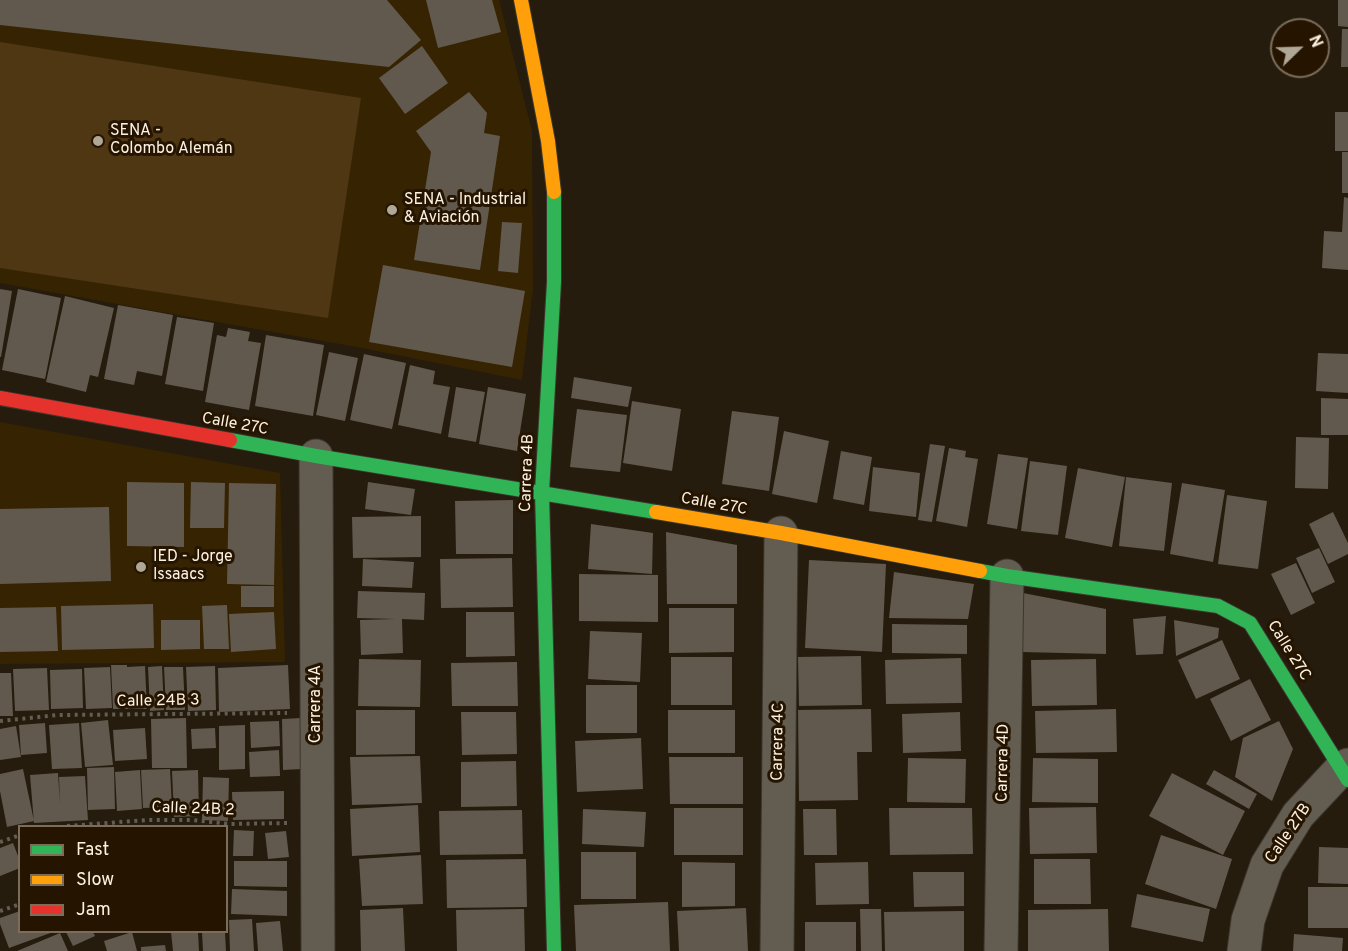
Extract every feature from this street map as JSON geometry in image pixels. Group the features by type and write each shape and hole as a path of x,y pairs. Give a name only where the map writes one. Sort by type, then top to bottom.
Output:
{"street":[{"name":"Carrera 4B","path":"521,0 548,141 554,196 554,282 542,492 554,951"},
{"name":"Calle 27C","path":"0,398 316,456 781,533 1007,576 1218,606 1250,623 1346,771"},
{"name":"Carrera 4A","path":"316,456 318,951"},
{"name":"Carrera 4C","path":"777,951 781,533"},
{"name":"Carrera 4D","path":"1001,951 1007,576"},
{"name":"Calle 27B","path":"1244,951 1248,920 1267,864 1299,815 1346,771"}],"path":[{"name":"Calle 24B 3","path":"0,721 58,715 317,713"},
{"name":"Calle 24B 2","path":"80,825 147,820 287,824 317,819"},
{"path":"0,842 18,836"},
{"path":"0,911 18,905"}],"shaded area":[{"name":"SENA - Industrial & Aviación","path":"0,0 499,0 532,131 533,289 522,380 362,348 0,283"},
{"name":"SENA - Colombo Alemán","path":"0,42 361,98 328,318 0,268"},
{"name":"IED - Jorge Issaacs","path":"0,422 280,473 285,662 0,664"}],"building":[{"path":"0,0 387,0 421,40 389,67 0,25"},
{"path":"426,0 492,0 501,32 438,48"},
{"path":"1338,0 1348,0 1348,27 1338,26"},
{"path":"1342,29 1348,29 1348,67 1341,67"},
{"path":"422,46 448,83 405,114 379,78"},
{"path":"469,92 487,113 484,133 500,136 480,270 414,260 431,152 416,131"},
{"path":"1335,112 1348,112 1348,151 1335,151"},
{"path":"1342,152 1348,152 1348,193 1342,193"},
{"path":"1344,197 1348,198 1348,270 1322,268 1324,231 1342,232"},
{"path":"502,222 522,223 518,273 498,271"},
{"path":"383,265 525,291 512,367 369,342"},
{"path":"0,289 12,291 1,357 0,357"},
{"path":"18,289 61,298 45,379 2,370"},
{"path":"65,296 114,308 98,377 90,375 86,392 46,382"},
{"path":"118,305 173,315 162,376 137,371 134,385 104,379"},
{"path":"177,317 214,323 203,391 165,384"},
{"path":"228,328 250,332 248,341 261,343 249,410 205,402 217,335 226,337"},
{"path":"266,335 324,345 313,416 255,406"},
{"path":"329,352 358,358 345,421 316,415"},
{"path":"1318,353 1348,354 1348,393 1316,391"},
{"path":"364,354 406,363 392,429 350,420"},
{"path":"410,365 435,371 433,384 450,387 441,434 398,425"},
{"path":"574,377 632,387 628,407 571,398"},
{"path":"456,387 485,392 476,442 448,437"},
{"path":"488,387 526,394 517,451 479,444"},
{"path":"1321,398 1348,399 1348,435 1321,435"},
{"path":"632,401 681,409 672,471 623,463"},
{"path":"577,409 627,415 620,472 570,467"},
{"path":"732,411 779,417 769,491 722,484"},
{"path":"784,431 829,441 817,503 772,494"},
{"path":"1296,437 1329,438 1328,489 1295,488"},
{"path":"930,444 945,446 932,522 918,520"},
{"path":"949,448 966,451 965,457 978,459 967,527 936,521"},
{"path":"841,451 872,457 864,505 833,499"},
{"path":"998,454 1028,458 1017,529 987,524"},
{"path":"1030,461 1067,466 1058,535 1021,531"},
{"path":"873,467 920,473 916,517 869,511"},
{"path":"1078,468 1125,477 1112,547 1065,538"},
{"path":"1126,477 1172,483 1164,551 1119,546"},
{"path":"127,482 184,483 184,547 127,546"},
{"path":"191,482 225,483 224,528 190,528"},
{"path":"368,482 415,489 411,515 365,509"},
{"path":"229,483 276,484 274,585 227,584"},
{"path":"1182,483 1225,490 1213,562 1170,554"},
{"path":"1227,495 1267,501 1258,569 1218,564"},
{"path":"513,500 513,554 456,554 455,501"},
{"path":"109,507 111,581 0,584 0,509"},
{"path":"1333,512 1348,543 1348,554 1328,564 1309,524"},
{"path":"421,516 421,557 353,558 352,517"},
{"path":"591,524 653,533 652,574 588,569"},
{"path":"666,532 737,545 737,604 667,604"},
{"path":"1319,548 1335,582 1312,593 1296,558"},
{"path":"512,558 513,607 441,608 440,559"},
{"path":"363,559 414,562 412,588 362,586"},
{"path":"809,560 886,564 882,652 805,648"},
{"path":"1296,563 1315,603 1291,615 1271,574"},
{"path":"894,572 974,584 968,619 889,618"},
{"path":"579,574 658,575 658,622 579,621"},
{"path":"241,586 274,586 274,607 241,607"},
{"path":"358,591 425,593 424,620 402,619 403,653 361,655 360,620 395,619 357,618"},
{"path":"1023,593 1106,609 1106,654 1021,652"},
{"path":"153,604 154,648 62,650 61,606"},
{"path":"227,605 229,649 204,649 202,606"},
{"path":"56,607 58,651 0,652 0,608"},
{"path":"669,608 734,608 734,652 669,653"},
{"path":"274,612 276,649 231,652 229,614"},
{"path":"466,612 514,612 515,656 466,657"},
{"path":"1166,616 1163,654 1136,655 1133,619"},
{"path":"161,620 200,620 200,649 161,650"},
{"path":"1174,620 1219,628 1218,638 1176,656"},
{"path":"892,624 967,625 967,654 892,653"},
{"path":"590,631 642,633 640,682 588,679"},
{"path":"1222,640 1240,679 1196,699 1178,660"},
{"path":"861,656 862,705 799,706 798,657"},
{"path":"671,657 732,657 732,705 671,705"},
{"path":"961,658 962,703 886,704 885,660"},
{"path":"359,659 421,660 420,707 358,706"},
{"path":"1096,659 1097,705 1032,706 1031,660"},
{"path":"517,662 518,706 452,706 451,663"},
{"path":"111,665 145,666 147,709 113,709"},
{"path":"288,665 290,709 219,712 218,668"},
{"path":"162,666 164,710 150,711 148,667"},
{"path":"215,666 216,710 188,711 186,667"},
{"path":"110,667 112,708 86,709 84,668"},
{"path":"164,667 183,667 185,710 166,710"},
{"path":"47,668 49,710 15,711 13,669"},
{"path":"82,669 83,708 51,709 50,670"},
{"path":"0,673 11,673 13,716 0,716"},
{"path":"1250,679 1271,720 1231,741 1210,699"},
{"path":"586,685 637,685 637,733 586,733"},
{"path":"871,709 872,752 857,752 858,800 799,801 798,710"},
{"path":"1116,709 1117,752 1036,753 1035,711"},
{"path":"356,710 415,710 415,754 356,755"},
{"path":"668,710 735,710 735,753 668,753"},
{"path":"461,712 516,712 517,754 462,755"},
{"path":"960,712 961,751 903,753 902,714"},
{"path":"186,718 187,768 152,768 151,719"},
{"path":"301,718 302,769 283,770 282,719"},
{"path":"108,720 113,765 85,767 81,723"},
{"path":"279,721 280,746 251,748 250,722"},
{"path":"1279,721 1293,749 1272,801 1235,777 1243,738"},
{"path":"45,723 47,753 21,755 19,725"},
{"path":"79,723 82,768 52,769 49,725"},
{"path":"245,725 245,769 219,770 219,726"},
{"path":"16,726 21,757 0,760 0,729"},
{"path":"145,728 147,759 115,761 113,730"},
{"path":"215,728 216,748 192,749 191,729"},
{"path":"641,738 643,789 577,792 575,741"},
{"path":"279,750 280,776 250,777 249,752"},
{"path":"420,756 422,803 352,805 350,757"},
{"path":"669,757 743,757 743,804 670,804"},
{"path":"908,758 966,759 965,803 907,802"},
{"path":"1033,758 1098,759 1098,803 1032,802"},
{"path":"516,761 517,806 461,807 461,762"},
{"path":"114,767 115,809 88,810 87,768"},
{"path":"23,769 34,821 7,827 0,791 0,774"},
{"path":"170,769 172,807 143,808 141,770"},
{"path":"140,770 142,809 117,811 115,772"},
{"path":"198,770 199,816 174,817 172,771"},
{"path":"1214,770 1257,794 1249,809 1206,784"},
{"path":"58,773 60,804 59,777 85,776 88,820 34,823 30,775"},
{"path":"1172,773 1245,811 1223,855 1149,816"},
{"path":"203,777 229,778 228,821 202,820"},
{"path":"284,791 284,819 233,820 232,792"},
{"path":"418,805 420,852 352,856 350,809"},
{"path":"1096,807 1097,853 1030,854 1029,808"},
{"path":"674,808 743,808 743,855 674,855"},
{"path":"889,808 972,808 973,854 890,855"},
{"path":"583,809 646,812 644,847 582,844"},
{"path":"803,809 836,809 837,855 804,855"},
{"path":"522,810 523,854 440,855 439,811"},
{"path":"234,830 254,831 253,856 233,856"},
{"path":"286,831 289,857 268,859 265,833"},
{"path":"1161,835 1232,859 1216,909 1145,884"},
{"path":"13,843 18,856 18,869 0,876 0,848"},
{"path":"1319,847 1348,848 1348,884 1318,883"},
{"path":"581,852 636,852 636,899 581,899"},
{"path":"421,855 423,904 362,906 359,859"},
{"path":"526,859 527,907 447,908 446,860"},
{"path":"1034,859 1090,859 1091,904 1034,904"},
{"path":"234,861 287,861 287,887 234,886"},
{"path":"682,862 735,863 735,906 682,907"},
{"path":"868,862 869,904 816,905 815,863"},
{"path":"913,872 964,872 964,906 914,907"},
{"path":"1308,887 1348,887 1348,928 1308,928"},
{"path":"232,889 287,891 287,916 231,914"},
{"path":"1137,894 1210,909 1203,942 1131,927"},
{"path":"668,902 670,951 576,951 574,905"},
{"path":"403,908 405,951 361,951 360,910"},
{"path":"746,908 748,951 679,951 677,911"},
{"path":"524,909 525,951 457,951 456,910"},
{"path":"860,909 881,909 882,951 861,951"},
{"path":"1108,909 1109,951 1028,951 1028,910"},
{"path":"964,911 964,951 885,951 884,912"},
{"path":"18,912 18,933 50,933 9,948 0,918"},
{"path":"252,919 254,951 230,951 229,920"},
{"path":"280,921 283,951 258,951 256,923"},
{"path":"805,922 856,922 856,951 805,951"},
{"path":"60,933 68,951 17,951"},
{"path":"66,933 94,933 95,936 73,946"},
{"path":"132,933 137,951 107,951 104,941"},
{"path":"171,933 198,933 199,951 173,951"},
{"path":"202,933 225,933 226,951 203,951"},
{"path":"1294,934 1343,938 1342,951 1293,951"},
{"path":"165,945 166,951 141,951 141,947"}],"traffic: fast":[{"path":"554,192 554,282 542,492 554,951"},
{"path":"230,440 656,512"},
{"path":"980,571 1218,606 1250,623 1348,780"}],"traffic: slow":[{"path":"521,0 548,141 554,192"},
{"path":"656,512 980,571"}],"traffic: jam":[{"path":"0,398 230,440"}],"place":[{"name":"SENA - Colombo Alemán","path":"98,141"},
{"name":"SENA - Industrial & Aviación","path":"392,210"},
{"name":"IED - Jorge Issaacs","path":"141,567"}]}
